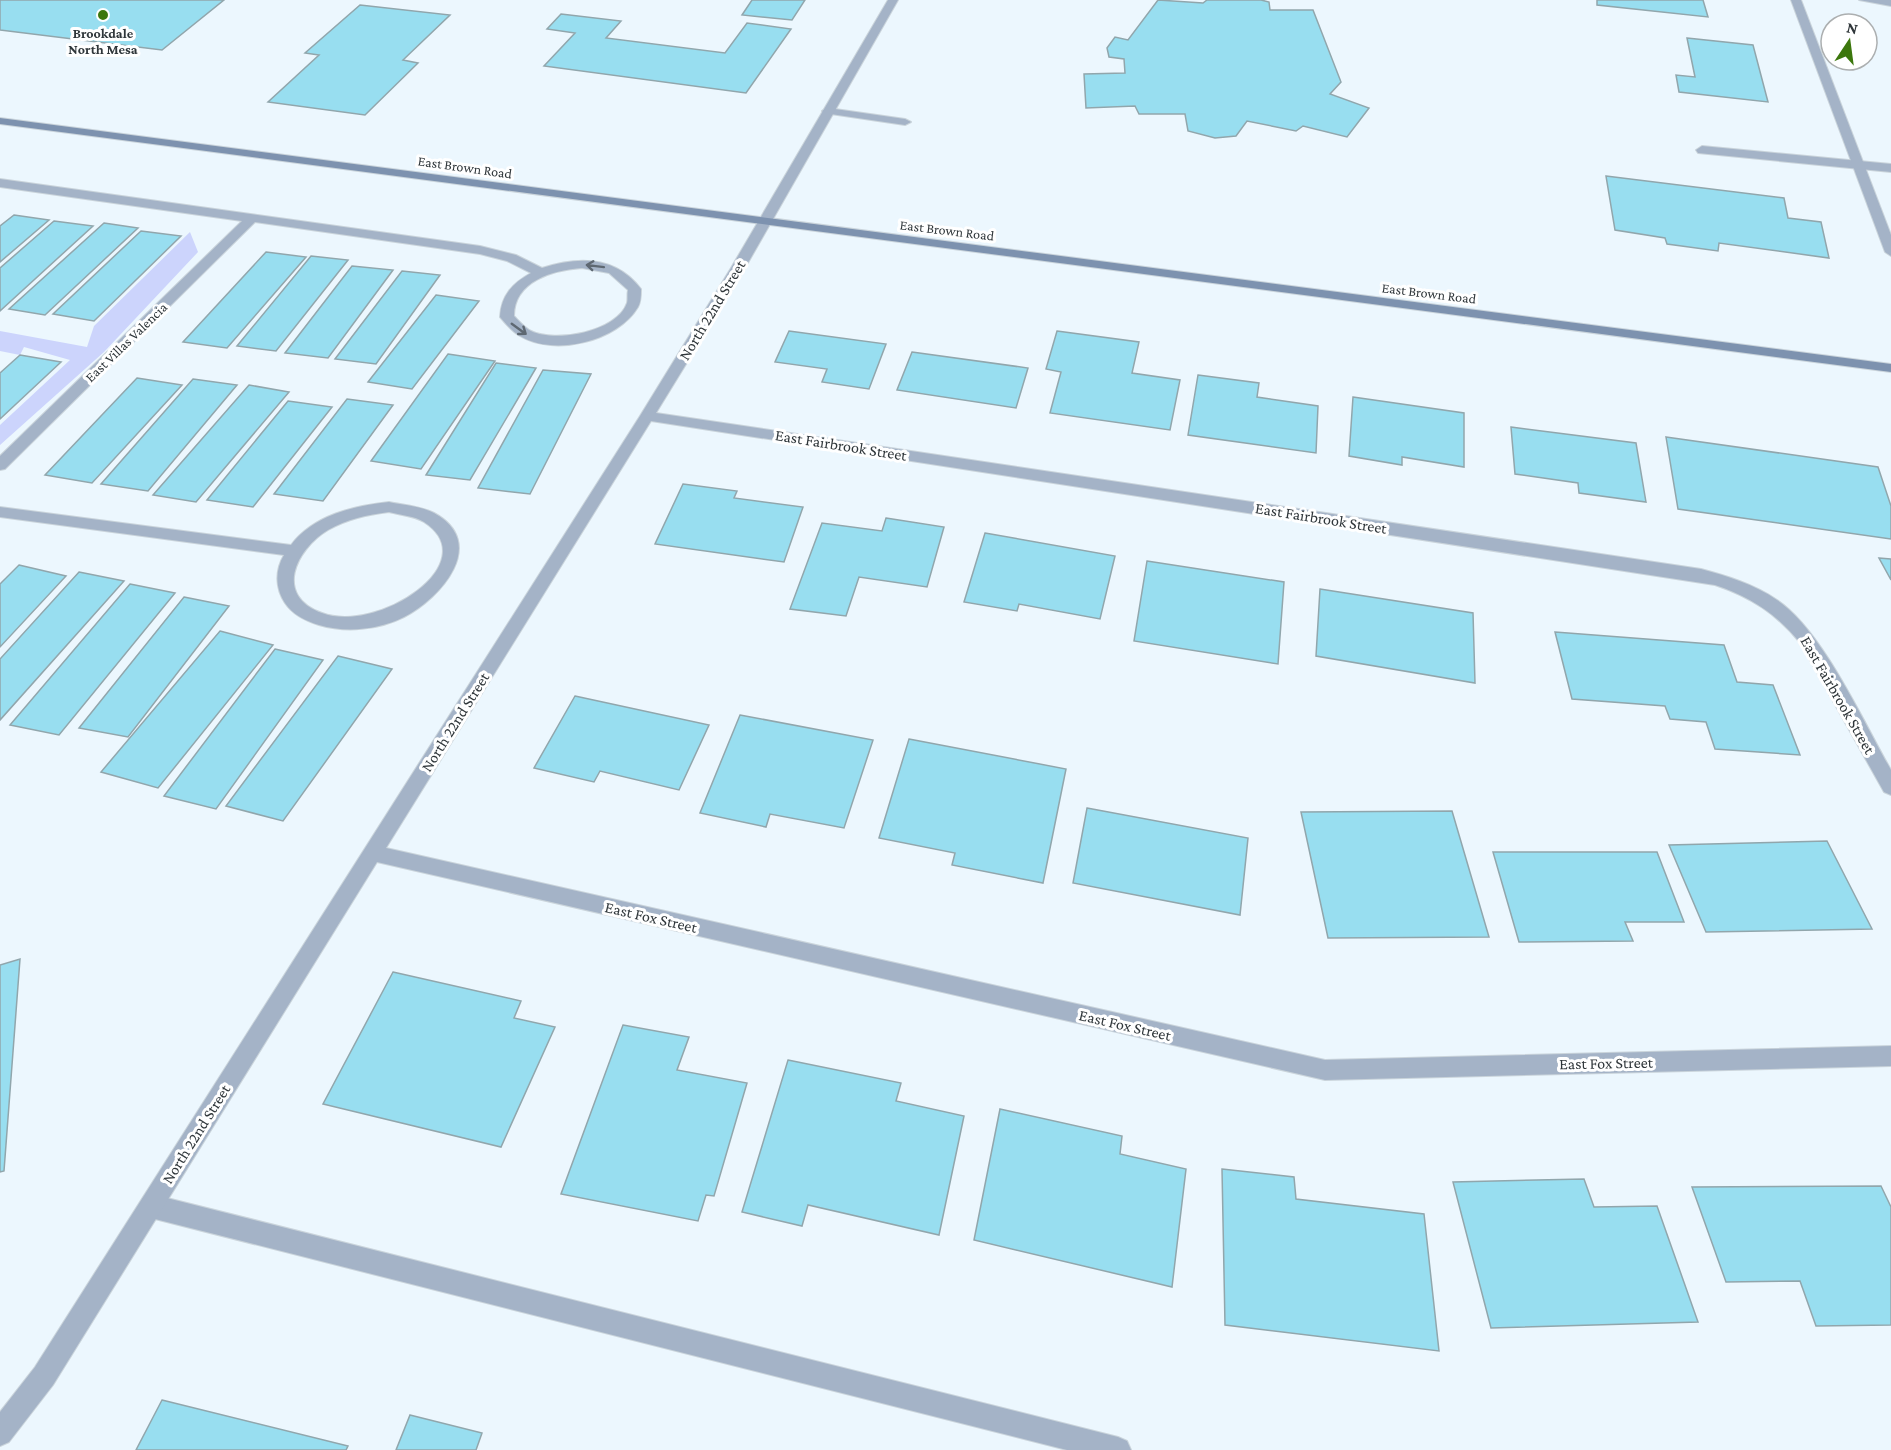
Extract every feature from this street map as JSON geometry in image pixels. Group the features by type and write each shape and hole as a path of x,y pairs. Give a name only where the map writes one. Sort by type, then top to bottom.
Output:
{"main road":[{"name":"East Brown Road","path":"0,121 1891,368"}],"street":[{"name":"North 22nd Street","path":"0,1433 44,1376 647,416 893,0"},
{"path":"1796,0 1891,252"},
{"path":"1864,0 1891,3"},
{"path":"828,111 905,122"},
{"path":"1702,150 1891,168"},
{"path":"0,183 480,250 515,259 542,272 557,267 590,265 618,272 634,287 636,297 633,307 616,326 586,338 551,341 522,333 507,317 506,307 509,297 517,288 542,272"},
{"name":"East Villas Valencia","path":"0,465 252,218"},
{"name":"East Fairbrook Street","path":"647,416 1701,575 1737,585 1766,598 1790,616 1808,639 1891,787"},
{"path":"388,507 414,509 434,518 447,531 452,548 448,567 437,585 417,603 392,615 363,623 312,618 294,606 285,590 285,571 294,551 311,533 334,519 361,510 388,507"},
{"path":"0,512 294,551"},
{"name":"East Fox Street","path":"373,853 1325,1070 1891,1056"},
{"path":"151,1206 1118,1450"}],"shaded area":[{"path":"190,232 198,252 104,352 0,445 0,425 70,360 24,347 20,355 0,351 0,331 87,347 94,326"}],"building":[{"name":"Brookdale North Mesa","path":"0,0 224,0 162,50 0,30"},
{"path":"752,0 805,0 792,20 742,15"},
{"path":"1158,0 1203,3 1207,0 1261,0 1269,2 1270,10 1313,10 1341,82 1330,94 1369,108 1347,137 1303,126 1296,131 1247,121 1236,136 1215,138 1188,131 1185,114 1139,114 1135,106 1086,108 1084,74 1125,73 1124,59 1109,57 1107,48 1115,37 1128,40"},
{"path":"1597,0 1703,0 1708,17 1597,5"},
{"path":"360,5 450,15 403,60 418,63 365,115 268,102 319,55 305,53"},
{"path":"561,14 621,21 606,38 725,53 747,23 791,29 746,93 544,66 575,33 547,29"},
{"path":"1687,38 1753,45 1768,102 1679,92 1676,75 1695,77"},
{"path":"1606,176 1784,198 1788,218 1821,222 1829,258 1719,243 1718,251 1667,244 1665,238 1615,230"},
{"path":"14,215 49,220 0,262 0,226"},
{"path":"54,221 93,226 0,311 0,268"},
{"path":"104,223 138,228 45,315 9,309"},
{"path":"141,231 181,236 94,321 53,314"},
{"path":"266,252 306,257 227,348 183,342"},
{"path":"311,256 348,260 276,351 237,346"},
{"path":"352,266 393,270 328,358 285,353"},
{"path":"402,271 440,275 376,364 335,359"},
{"path":"436,295 479,301 412,389 368,382"},
{"path":"789,331 886,344 869,389 822,382 827,369 775,362"},
{"path":"1057,331 1139,342 1132,373 1180,380 1170,430 1050,413 1061,372 1046,369"},
{"path":"912,352 1028,368 1016,408 897,390"},
{"path":"448,354 495,361 421,469 371,461"},
{"path":"20,355 61,362 0,419 0,373"},
{"path":"496,363 536,368 470,480 426,475"},
{"path":"543,370 591,374 530,494 478,488"},
{"path":"1198,375 1259,383 1257,397 1318,406 1316,453 1188,435"},
{"path":"137,378 182,385 92,483 45,475"},
{"path":"193,379 237,385 148,491 101,484"},
{"path":"249,385 289,392 196,502 153,495"},
{"path":"1353,397 1464,413 1464,467 1402,457 1402,465 1349,456"},
{"path":"347,399 393,405 323,501 274,494"},
{"path":"288,401 332,407 253,507 207,500"},
{"path":"1511,427 1636,443 1646,502 1579,493 1578,483 1515,474"},
{"path":"1666,437 1878,467 1891,506 1891,539 1678,509"},
{"path":"683,484 737,491 734,498 803,507 784,562 655,544"},
{"path":"886,518 944,527 927,587 859,577 846,616 790,609 822,523 882,531"},
{"path":"985,533 1115,556 1100,619 1019,604 1017,611 964,602"},
{"path":"1879,558 1891,559 1891,580"},
{"path":"1147,561 1284,582 1278,664 1134,641"},
{"path":"19,565 66,576 0,647 0,584"},
{"path":"79,572 124,581 0,720 0,659"},
{"path":"130,584 175,593 59,735 10,725"},
{"path":"1320,589 1473,613 1475,683 1316,656"},
{"path":"184,597 229,606 128,737 79,728"},
{"path":"220,631 273,645 158,788 101,772"},
{"path":"1555,632 1724,645 1737,682 1773,685 1800,755 1715,749 1706,722 1670,719 1665,706 1572,699"},
{"path":"275,649 323,660 216,809 164,796"},
{"path":"338,656 392,669 283,821 226,806"},
{"path":"575,696 709,725 679,790 600,771 594,782 534,768"},
{"path":"740,715 873,740 844,828 770,814 766,827 700,813"},
{"path":"909,739 1066,769 1043,883 952,865 955,853 879,838"},
{"path":"1087,808 1248,838 1240,915 1073,883"},
{"path":"1452,811 1489,937 1328,938 1301,812"},
{"path":"1827,841 1872,929 1706,932 1669,845"},
{"path":"1493,852 1657,852 1684,922 1625,922 1633,941 1519,942"},
{"path":"20,959 4,1171 0,1172 0,965"},
{"path":"393,972 521,1001 514,1018 555,1027 501,1147 323,1104"},
{"path":"623,1025 689,1037 677,1070 747,1083 714,1196 706,1195 698,1221 561,1194"},
{"path":"788,1060 901,1083 896,1101 964,1116 939,1235 808,1205 802,1226 742,1212"},
{"path":"1000,1109 1122,1136 1120,1154 1186,1169 1172,1287 974,1240"},
{"path":"1222,1169 1294,1177 1296,1199 1424,1214 1439,1351 1225,1325"},
{"path":"1584,1179 1594,1207 1657,1206 1698,1322 1491,1328 1453,1182"},
{"path":"1881,1186 1891,1207 1891,1325 1816,1326 1800,1281 1726,1282 1692,1187"},
{"path":"162,1400 348,1446 346,1450 136,1450"},
{"path":"410,1415 482,1433 476,1450 396,1450"}],"place":[{"name":"Brookdale North Mesa","path":"103,15"}]}
